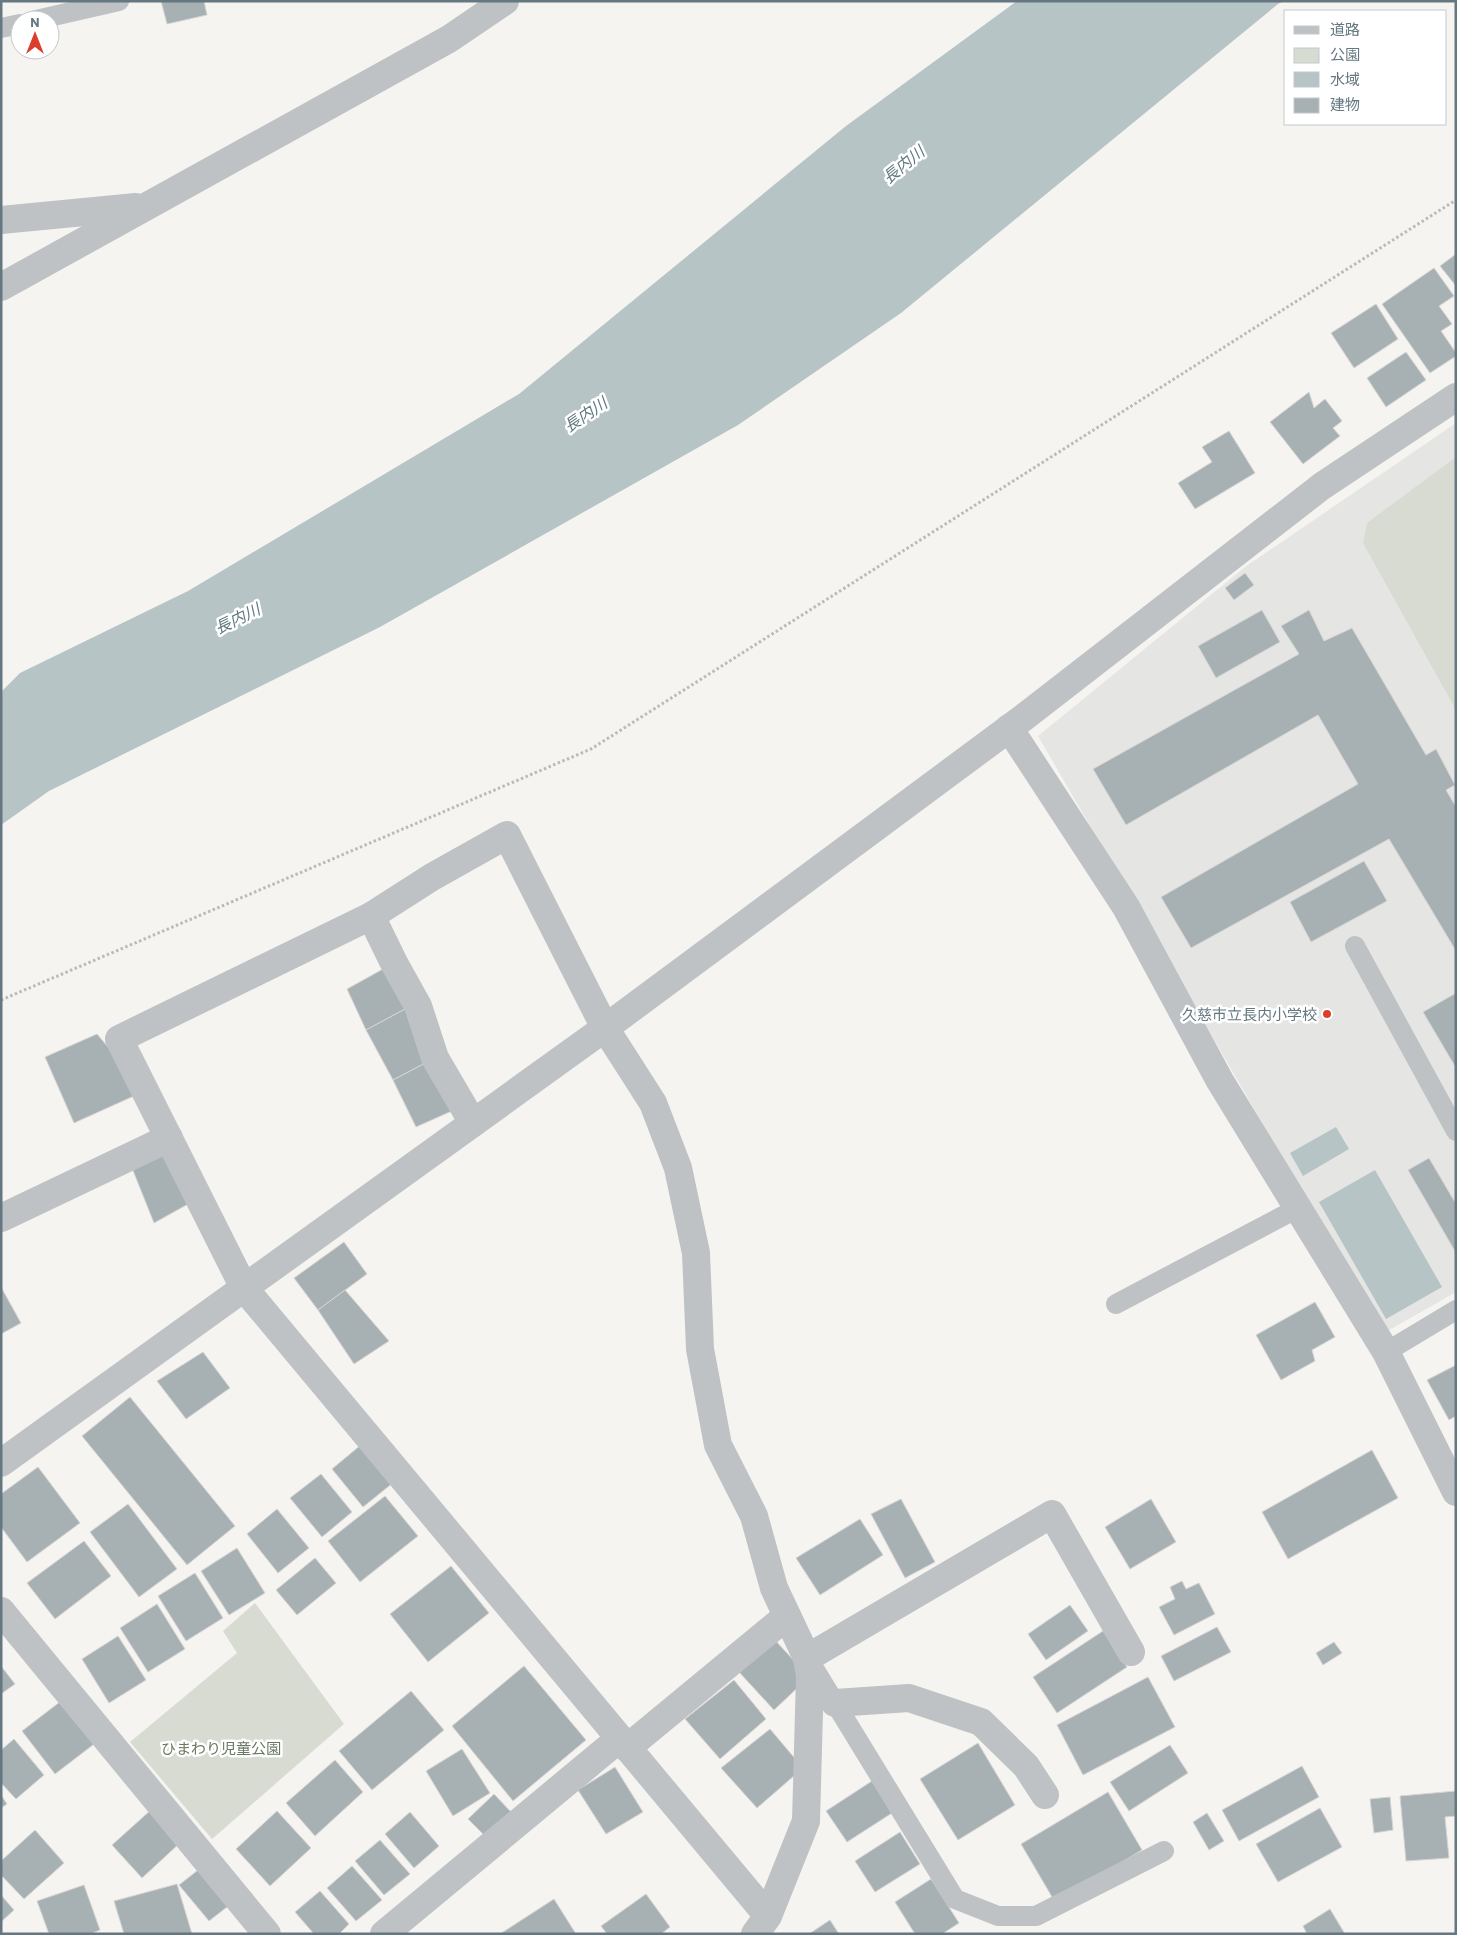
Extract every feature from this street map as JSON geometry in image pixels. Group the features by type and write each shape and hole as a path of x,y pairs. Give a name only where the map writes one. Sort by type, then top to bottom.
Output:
{"street":[{"path":"1,287 449,39 505,1"},
{"path":"1,220 148,206"},
{"path":"1,1463 605,1028 1009,728 1322,486 1456,398"},
{"path":"1009,728 1126,906 1220,1081 1386,1352 1456,1492"},
{"path":"507,835 605,1028 653,1103 678,1168 696,1253 700,1349 718,1445 754,1516 774,1588 807,1658 810,1676 806,1821 761,1925 623,1744 244,1288 119,1039 371,916 432,877 507,835"},
{"path":"371,916 418,1006 435,1058 473,1123"},
{"path":"1,1218 169,1138"},
{"path":"807,1658 1052,1514 1131,1652"},
{"path":"1,1611 267,1934"},
{"path":"384,1934 788,1616"},
{"path":"835,1703 909,1698 981,1722 1026,1766 1045,1795"}],"lane":[{"path":"60,15 119,1"},
{"path":"1355,946 1456,1131"},
{"path":"1116,1304 1298,1208"},
{"path":"1386,1352 1456,1310"},
{"path":"807,1658 955,1899 998,1916 1036,1916 1164,1851"}],"path":[{"path":"1,1000 591,749 1456,200"}],"shaded area":[{"name":"久慈市立長内小学校","path":"1456,423 1456,1292 1384,1333 1038,736 1245,567"}],"green space":[{"path":"1456,457 1456,710 1363,543 1367,523"},
{"name":"ひまわり児童公園","path":"255,1603 344,1724 212,1839 130,1742 237,1653 223,1631"}],"water":[{"name":"長内川","path":"1017,1 1284,1 901,313 738,425 380,627 49,791 1,825 1,692 20,673 188,591 519,394 846,126"},
{"path":"1336,1127 1349,1149 1303,1176 1290,1153"},
{"path":"1375,1170 1442,1287 1386,1319 1319,1202"}],"building":[{"path":"161,1 204,1 207,15 167,24"},
{"path":"1456,254 1456,286 1440,266"},
{"path":"1434,268 1454,296 1439,306 1452,324 1441,331 1456,353 1456,356 1430,373 1382,304"},
{"path":"1376,304 1398,339 1354,368 1331,333"},
{"path":"1406,352 1426,380 1386,407 1367,378"},
{"path":"1309,392 1314,408 1325,399 1342,421 1333,428 1340,436 1303,464 1270,422"},
{"path":"1229,431 1255,473 1195,509 1178,483 1212,462 1202,447"},
{"path":"1245,573 1254,585 1234,600 1225,588"},
{"path":"1262,610 1280,642 1216,678 1198,646"},
{"path":"1309,610 1324,641 1352,628 1426,755 1436,749 1455,785 1446,790 1456,807 1456,951 1389,839 1191,948 1161,897 1358,784 1318,715 1126,825 1093,769 1299,654 1281,626"},
{"path":"1364,861 1387,901 1311,942 1290,902"},
{"path":"394,963 407,1008 366,1030 347,989"},
{"path":"1456,993 1456,1068 1423,1012"},
{"path":"407,1008 435,1058 393,1080 366,1030"},
{"path":"97,1034 145,1091 74,1123 45,1057"},
{"path":"435,1058 463,1106 416,1127 393,1080"},
{"path":"157,1144 199,1198 154,1223 128,1158"},
{"path":"1429,1158 1456,1204 1456,1253 1408,1170"},
{"path":"344,1242 367,1274 318,1310 294,1278"},
{"path":"1,1287 21,1323 1,1334"},
{"path":"345,1290 389,1341 354,1364 318,1310"},
{"path":"1315,1302 1335,1337 1312,1350 1315,1361 1281,1380 1256,1335"},
{"path":"203,1352 230,1388 186,1419 157,1381"},
{"path":"1456,1365 1456,1416 1449,1420 1427,1380"},
{"path":"130,1397 235,1526 187,1565 82,1436"},
{"path":"362,1444 394,1482 363,1507 332,1469"},
{"path":"1372,1450 1398,1498 1288,1559 1262,1512"},
{"path":"38,1467 80,1523 27,1562 1,1527 1,1494"},
{"path":"321,1474 352,1512 322,1537 290,1498"},
{"path":"385,1496 418,1536 360,1582 328,1541"},
{"path":"901,1499 935,1562 905,1578 871,1514"},
{"path":"1151,1499 1176,1542 1130,1569 1105,1527"},
{"path":"128,1504 177,1569 139,1597 90,1532"},
{"path":"277,1509 309,1548 278,1573 247,1534"},
{"path":"860,1519 883,1555 820,1595 796,1558"},
{"path":"84,1541 111,1576 55,1619 27,1583"},
{"path":"237,1548 265,1593 229,1615 201,1571"},
{"path":"315,1558 336,1583 297,1615 276,1590"},
{"path":"451,1566 489,1613 428,1662 390,1614"},
{"path":"195,1573 223,1618 186,1641 158,1596"},
{"path":"1182,1581 1186,1589 1199,1583 1215,1614 1174,1635 1159,1607 1175,1599 1170,1587"},
{"path":"157,1604 185,1649 148,1672 120,1628"},
{"path":"1070,1605 1088,1631 1046,1660 1028,1634"},
{"path":"1217,1627 1231,1652 1174,1681 1161,1656"},
{"path":"1103,1631 1127,1667 1057,1713 1033,1677"},
{"path":"118,1636 146,1680 109,1703 82,1659"},
{"path":"774,1639 809,1677 774,1710 739,1672"},
{"path":"1334,1642 1342,1653 1323,1665 1316,1653"},
{"path":"1,1666 15,1684 1,1694"},
{"path":"524,1666 586,1740 513,1801 452,1726"},
{"path":"1148,1677 1175,1727 1083,1775 1057,1725"},
{"path":"734,1680 766,1719 720,1759 685,1719"},
{"path":"411,1691 444,1730 372,1790 339,1751"},
{"path":"65,1698 98,1741 55,1774 22,1731"},
{"path":"770,1729 803,1768 757,1808 721,1768"},
{"path":"14,1739 44,1775 16,1799 1,1783 1,1750"},
{"path":"978,1743 1015,1805 958,1840 920,1779"},
{"path":"1170,1745 1188,1773 1129,1811 1110,1782"},
{"path":"462,1749 490,1793 453,1816 426,1771"},
{"path":"335,1760 363,1792 315,1836 286,1803"},
{"path":"1302,1766 1319,1797 1239,1841 1222,1810"},
{"path":"615,1767 643,1812 606,1834 578,1790"},
{"path":"872,1781 892,1813 847,1842 826,1811"},
{"path":"1456,1791 1456,1816 1445,1817 1449,1858 1406,1861 1400,1796"},
{"path":"1108,1792 1142,1850 1055,1902 1021,1844"},
{"path":"494,1794 512,1813 486,1837 468,1819"},
{"path":"1,1795 7,1804 1,1808"},
{"path":"1390,1797 1393,1830 1374,1833 1370,1799"},
{"path":"1320,1808 1342,1847 1278,1882 1256,1844"},
{"path":"152,1809 182,1841 142,1878 112,1845"},
{"path":"277,1811 311,1848 270,1886 236,1849"},
{"path":"410,1812 439,1846 414,1868 385,1834"},
{"path":"1207,1813 1224,1841 1209,1850 1193,1822"},
{"path":"35,1830 64,1863 24,1899 1,1875 1,1861"},
{"path":"900,1832 920,1864 875,1892 855,1861"},
{"path":"380,1840 410,1874 384,1895 355,1861"},
{"path":"207,1863 236,1900 209,1921 179,1885"},
{"path":"352,1866 382,1900 356,1921 327,1888"},
{"path":"931,1879 959,1923 942,1934 915,1934 895,1902"},
{"path":"177,1884 192,1934 124,1934 114,1901"},
{"path":"84,1885 100,1930 90,1934 49,1934 37,1901"},
{"path":"320,1891 349,1924 339,1934 314,1934 295,1912"},
{"path":"646,1894 670,1927 661,1934 607,1934 601,1926"},
{"path":"1,1895 14,1910 1,1922"},
{"path":"554,1899 576,1934 500,1934"},
{"path":"1330,1909 1345,1934 1307,1934 1303,1926"},
{"path":"830,1920 839,1934 809,1934"}],"place":[{"name":"久慈市立長内小学校","path":"1327,1014"}]}
